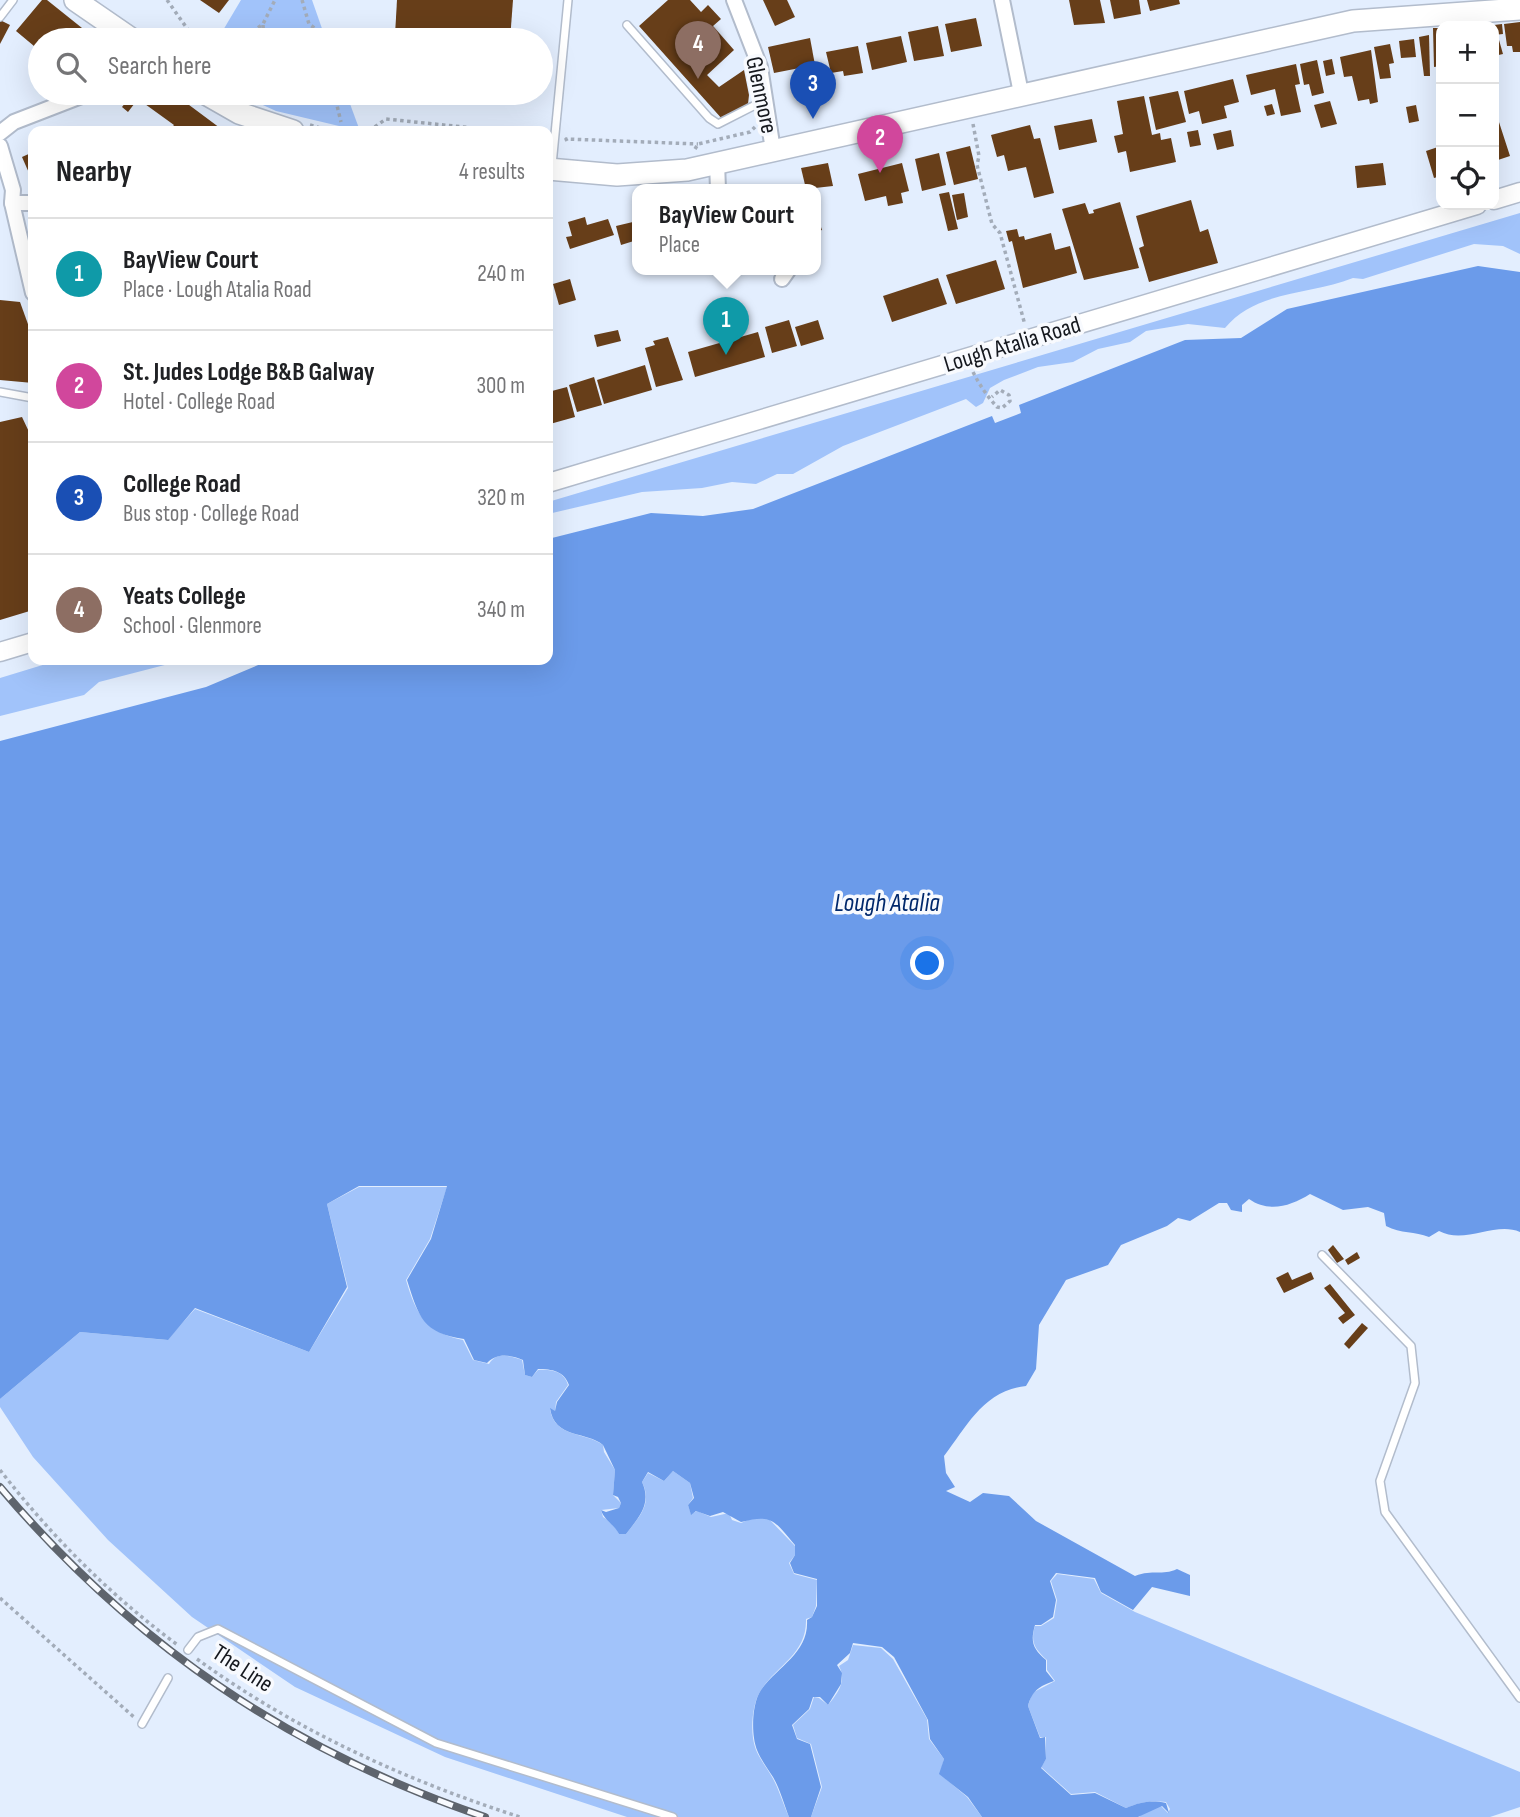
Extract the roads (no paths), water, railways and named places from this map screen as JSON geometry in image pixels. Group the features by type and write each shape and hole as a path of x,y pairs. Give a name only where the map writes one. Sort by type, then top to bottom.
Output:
{"main road":[{"path":"75,0 116,28"},
{"path":"553,169 640,175 717,163 1353,21 1430,11 1520,9"},
{"path":"225,105 239,113 277,126"}],"street":[{"name":"Glenmore","path":"734,0 760,67 773,150"},
{"path":"1002,0 1021,93"},
{"path":"0,133 14,122 58,105"},
{"path":"0,146 13,190 12,203 28,272"},
{"path":"717,163 718,184"},
{"path":"1499,198 1520,192"},
{"path":"12,203 28,202"},
{"name":"Lough Atalia Road","path":"553,481 1460,210"},
{"path":"0,652 28,644"}],"lane":[{"path":"0,17 13,0"},
{"path":"553,141 568,0"},
{"path":"627,25 709,118 718,124 765,100"},
{"path":"0,392 28,397"},
{"path":"1322,1255 1411,1346 1415,1383 1380,1481 1385,1512 1520,1698"},
{"path":"186,1650 198,1637 218,1629 436,1743 673,1817"},
{"path":"142,1724 168,1678"}],"water":[{"name":"Lough Atalia","path":"1478,266 1520,272 1520,1232 1500,1229 1459,1236 1439,1231 1429,1237 1386,1226 1384,1213 1368,1207 1343,1210 1310,1194 1295,1202 1272,1207 1249,1199 1242,1205 1242,1212 1231,1210 1227,1203 1219,1203 1190,1221 1178,1218 1167,1226 1121,1245 1108,1265 1066,1280 1039,1325 1036,1369 1026,1386 999,1394 988,1402 944,1456 946,1473 955,1487 946,1491 970,1502 983,1493 1009,1496 1036,1521 1135,1576 1177,1569 1190,1575 1190,1596 1152,1587 1133,1610 1101,1592 1095,1578 1056,1573 1050,1581 1056,1600 1053,1617 1041,1625 1035,1625 1033,1636 1035,1649 1046,1660 1046,1671 1054,1681 1037,1690 1028,1706 1040,1738 1045,1737 1046,1759 1041,1768 1071,1795 1095,1793 1126,1808 1146,1802 1166,1803 1169,1813 1162,1806 1138,1817 982,1817 968,1797 939,1774 944,1759 930,1739 928,1720 894,1657 882,1647 853,1643 850,1653 837,1665 842,1673 841,1684 828,1705 820,1697 813,1697 809,1709 792,1725 797,1739 810,1744 821,1787 811,1817 789,1817 755,1744 754,1713 761,1690 803,1641 807,1620 812,1617 817,1606 817,1579 794,1573 790,1563 795,1555 795,1545 772,1521 760,1519 741,1522 723,1512 710,1516 696,1511 691,1515 688,1505 694,1498 690,1483 673,1471 664,1481 648,1472 642,1482 646,1497 643,1510 626,1534 619,1534 601,1510 606,1512 619,1508 621,1503 618,1497 613,1495 615,1470 603,1445 564,1430 553,1418 550,1408 555,1411 557,1402 569,1385 564,1377 553,1370 543,1369 538,1369 532,1377 525,1375 523,1360 509,1356 495,1357 487,1363 474,1360 464,1339 439,1332 424,1321 419,1313 407,1280 431,1239 447,1186 359,1186 327,1204 347,1287 309,1352 195,1308 168,1340 80,1332 0,1399 0,741 206,687 258,665 553,665 553,538 651,513 703,516 753,509 992,416 995,423 1021,413 1019,405 1185,340 1241,338 1287,309"}],"railway":[{"path":"0,1487 51,1544 104,1596 160,1643 219,1686 281,1725 346,1760 485,1817"}],"place":[{"name":"Yeats College","path":"698,79"},
{"name":"College Road","path":"813,119"},
{"name":"St. Judes Lodge B&B Galway","path":"880,173"},
{"name":"BayView Court","path":"726,355"}]}
